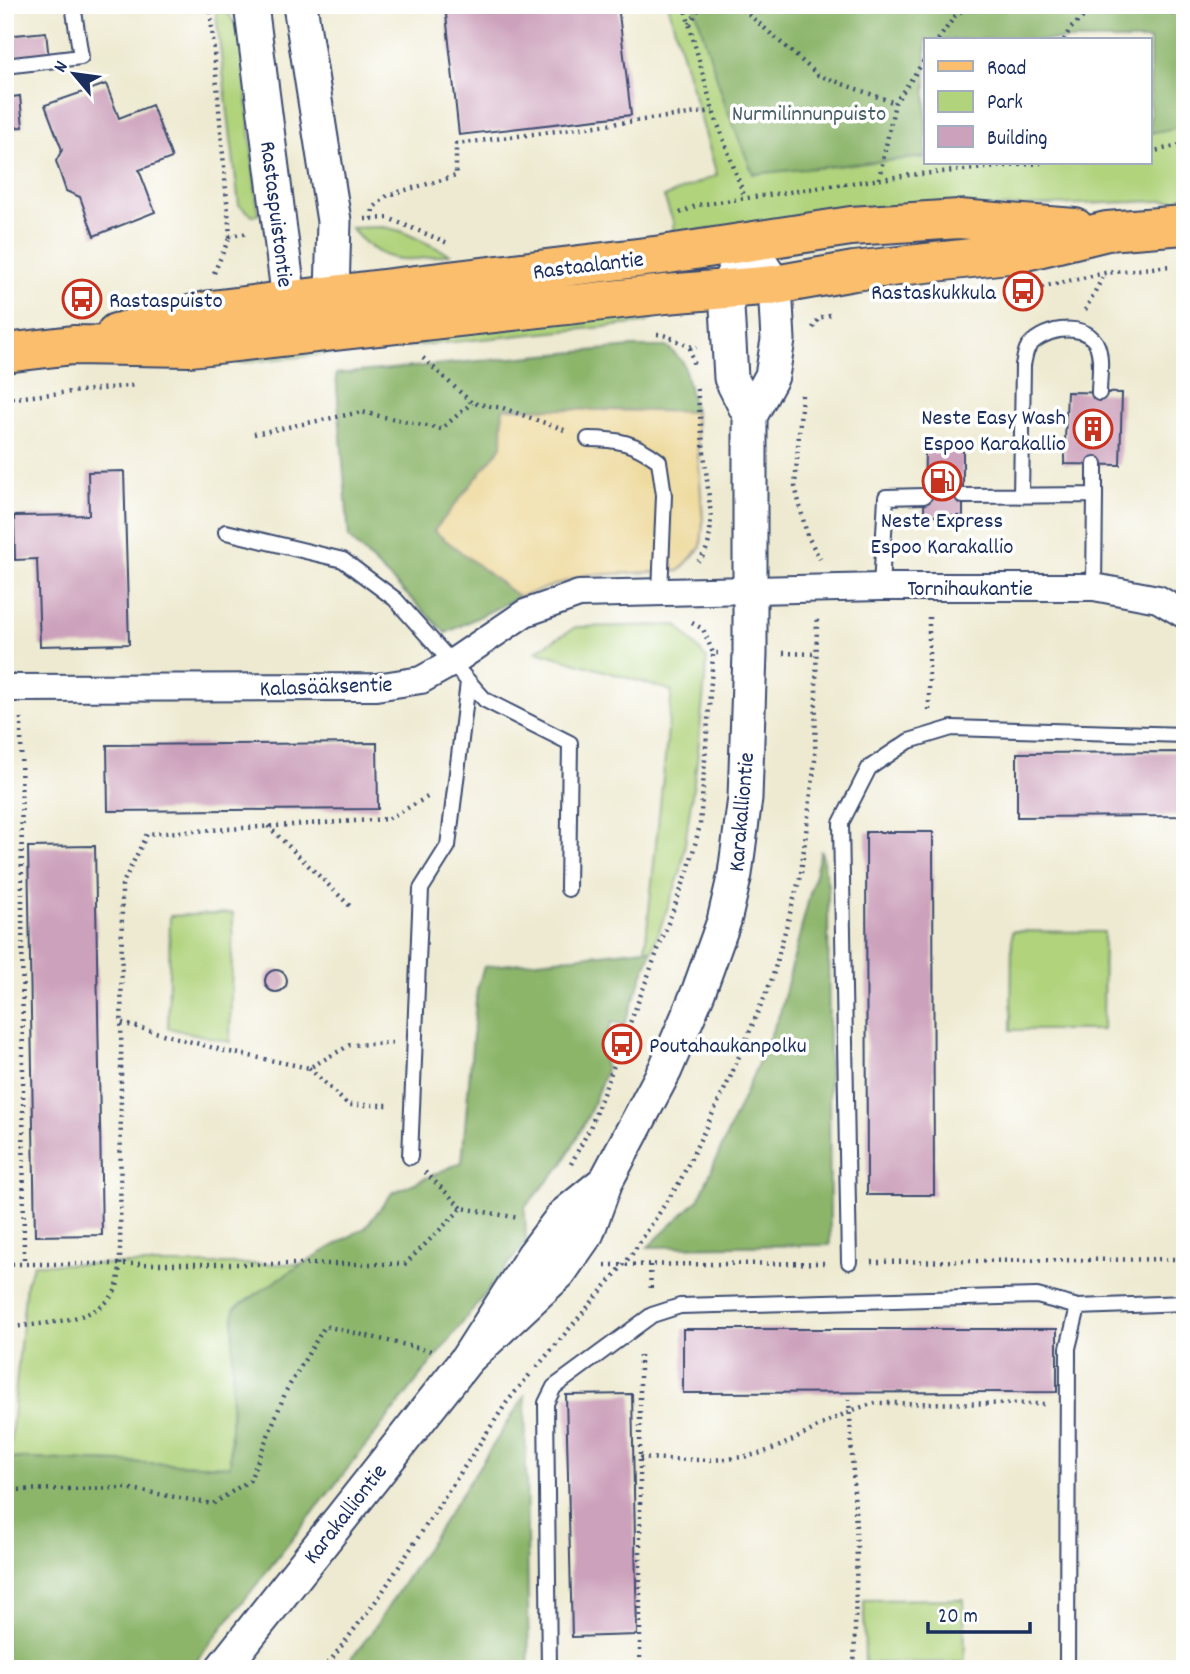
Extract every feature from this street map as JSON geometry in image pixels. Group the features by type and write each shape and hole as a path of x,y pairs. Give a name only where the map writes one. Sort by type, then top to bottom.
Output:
{"main road":[{"name":"Rastaalantie","path":"73,345 188,314 748,243 850,226 959,219 1107,231 1185,225"},
{"name":"Rastaalantie","path":"5,353 73,345 190,347 775,285 854,271 1017,253 1107,231"}],"street":[{"name":"Rastaspuistontie","path":"251,5 289,300 320,332 332,295 334,221 300,5"},
{"name":"Karakalliontie","path":"748,243 775,285 778,340 772,376 750,416"},
{"name":"Karakalliontie","path":"222,1669 467,1359 559,1273 562,1244 587,1233 606,1181 664,1070 698,993 733,886 745,798 750,591 750,416 731,378 726,289 748,243"},
{"name":"Tornihaukantie","path":"750,591 881,587 1094,587 1158,599 1185,615"},
{"name":"Kalasääksentie","path":"5,688 376,687 459,673 525,613 579,594 750,591"}],"lane":[{"path":"5,66 81,57 73,5"},
{"path":"1021,496 1023,366 1027,349 1038,338 1055,331 1074,329 1095,342 1100,362 1099,393"},
{"path":"588,439 622,440 640,447 659,461 664,495 660,593"},
{"path":"1094,587 1095,464"},
{"path":"963,496 1095,495"},
{"path":"881,587 886,497 924,496"},
{"path":"226,532 343,560 395,599 427,631 459,673 485,700 570,743 568,889"},
{"path":"410,1157 421,889 448,846 459,673"},
{"path":"849,1262 841,823 869,768 909,741 952,727 1185,735"},
{"path":"549,1669 546,1403 554,1387 652,1315 680,1306 1037,1296 1078,1307 1185,1303"},
{"path":"1067,1669 1068,1348 1078,1307"}],"path":[{"path":"210,5 230,236 280,228"},
{"path":"684,5 713,111 745,198"},
{"path":"689,25 701,5"},
{"path":"738,5 817,75 895,103"},
{"path":"939,38 955,16 970,5"},
{"path":"1065,38 1070,29 1096,5"},
{"path":"1153,5 1185,19"},
{"path":"879,179 895,103 924,61"},
{"path":"372,219 373,208 388,195 456,176 456,144 713,111"},
{"path":"1152,152 1185,144"},
{"path":"668,218 698,205 879,179 1017,164"},
{"path":"845,184 850,226"},
{"path":"334,221 388,218 460,248"},
{"path":"1074,329 1105,273"},
{"path":"690,348 695,371"},
{"path":"422,357 472,403 503,408 588,439"},
{"path":"692,623 693,566 705,555 710,536 696,384"},
{"path":"254,434 361,412 441,429 472,403"},
{"path":"929,616 929,735"},
{"path":"567,1170 590,1128 688,871 700,825 713,653"},
{"path":"21,713 24,1264"},
{"path":"5,1328 80,1318 104,1303 117,1287 120,1264 122,884 147,834 388,819 453,783"},
{"path":"268,826 353,909"},
{"path":"122,1023 225,1051 309,1068 348,1105 412,1106"},
{"path":"309,1068 350,1045 415,1043"},
{"path":"410,1157 462,1208 528,1220 591,1265 1185,1259"},
{"path":"5,1264 405,1264 462,1208"},
{"path":"5,1490 126,1488 213,1504 250,1480 286,1391 325,1326 467,1359"},
{"path":"640,1326 640,1669"},
{"path":"849,1399 857,1546 854,1669"},
{"path":"640,1458 709,1460 753,1455 796,1438 850,1409 876,1403 1068,1404"}],"green space":[{"path":"215,5 229,14 241,35 258,215 252,215 239,205"},
{"name":"Nurmilinnunpuisto","path":"668,5 1185,5 1185,200 859,212 672,234 674,224 664,197 717,175"},
{"path":"694,5 1185,5 1185,126 1152,133 1152,38 924,38 924,157 753,174 726,107"},
{"path":"383,227 401,231 450,254 419,259 395,258 373,249 351,228"},
{"path":"627,312 656,316 645,323 239,363 235,360"},
{"path":"632,347 668,347 683,362 695,412 503,408 502,446 434,531 519,597 446,633 349,538 336,374"},
{"path":"677,625 707,659 697,761 681,871 652,950 645,949 672,691 536,651 576,627"},
{"path":"821,850 828,886 830,1245 648,1247 699,1199 780,1013"},
{"path":"233,913 230,1042 168,1028 170,916"},
{"path":"1012,931 1104,932 1103,1030 1011,1030"},
{"path":"652,950 624,1025 612,1022 601,1052 606,1070 589,1114 563,1164 525,1207 526,1242 190,1669 5,1669 5,1458 230,1466 234,1309 302,1264 366,1227 392,1193 462,1162 477,989 484,967"},
{"path":"34,1264 302,1264 234,1309 230,1466 9,1458 26,1283"},
{"path":"525,1396 529,1669 343,1669 371,1633"},
{"path":"964,1599 965,1662 865,1663 864,1600"}],"sand":[{"path":"503,408 695,412 703,521 701,547 679,571 585,575 519,597 434,531 502,446"}],"building":[{"path":"445,5 618,5 631,115 459,135"},
{"path":"46,32 49,59 5,63 5,36"},
{"path":"106,84 119,118 152,105 172,158 139,170 155,212 94,236 80,197 66,191 56,161 62,150 45,105"},
{"path":"20,96 23,127 5,128 5,98"},
{"name":"Neste Easy Wash Espoo Karakallio","path":"1067,392 1122,393 1120,465 1064,464"},
{"path":"925,448 963,448 963,516 924,516"},
{"path":"124,471 129,644 40,646 37,559 15,560 14,516 89,515 88,472"},
{"path":"377,743 378,809 108,811 107,745"},
{"path":"1185,752 1185,816 1017,817 1017,753"},
{"path":"866,832 933,832 934,1195 867,1195"},
{"path":"95,846 102,1235 35,1236 28,847"},
{"path":"272,970 280,970 287,977 287,985 280,992 272,992 265,985 265,977"},
{"path":"614,1029 621,1031 614,1051 607,1048"},
{"path":"683,1329 1057,1329 1057,1392 683,1393"},
{"path":"632,1394 637,1635 572,1637 566,1395"}],"place":[{"name":"Rastaskukkula","path":"1023,291"},
{"name":"Rastaspuisto","path":"82,299"},
{"name":"Neste Easy Wash Espoo Karakallio","path":"1093,429"},
{"name":"Neste Express Espoo Karakallio","path":"942,481"},
{"name":"Poutahaukanpolku","path":"622,1044"}]}
